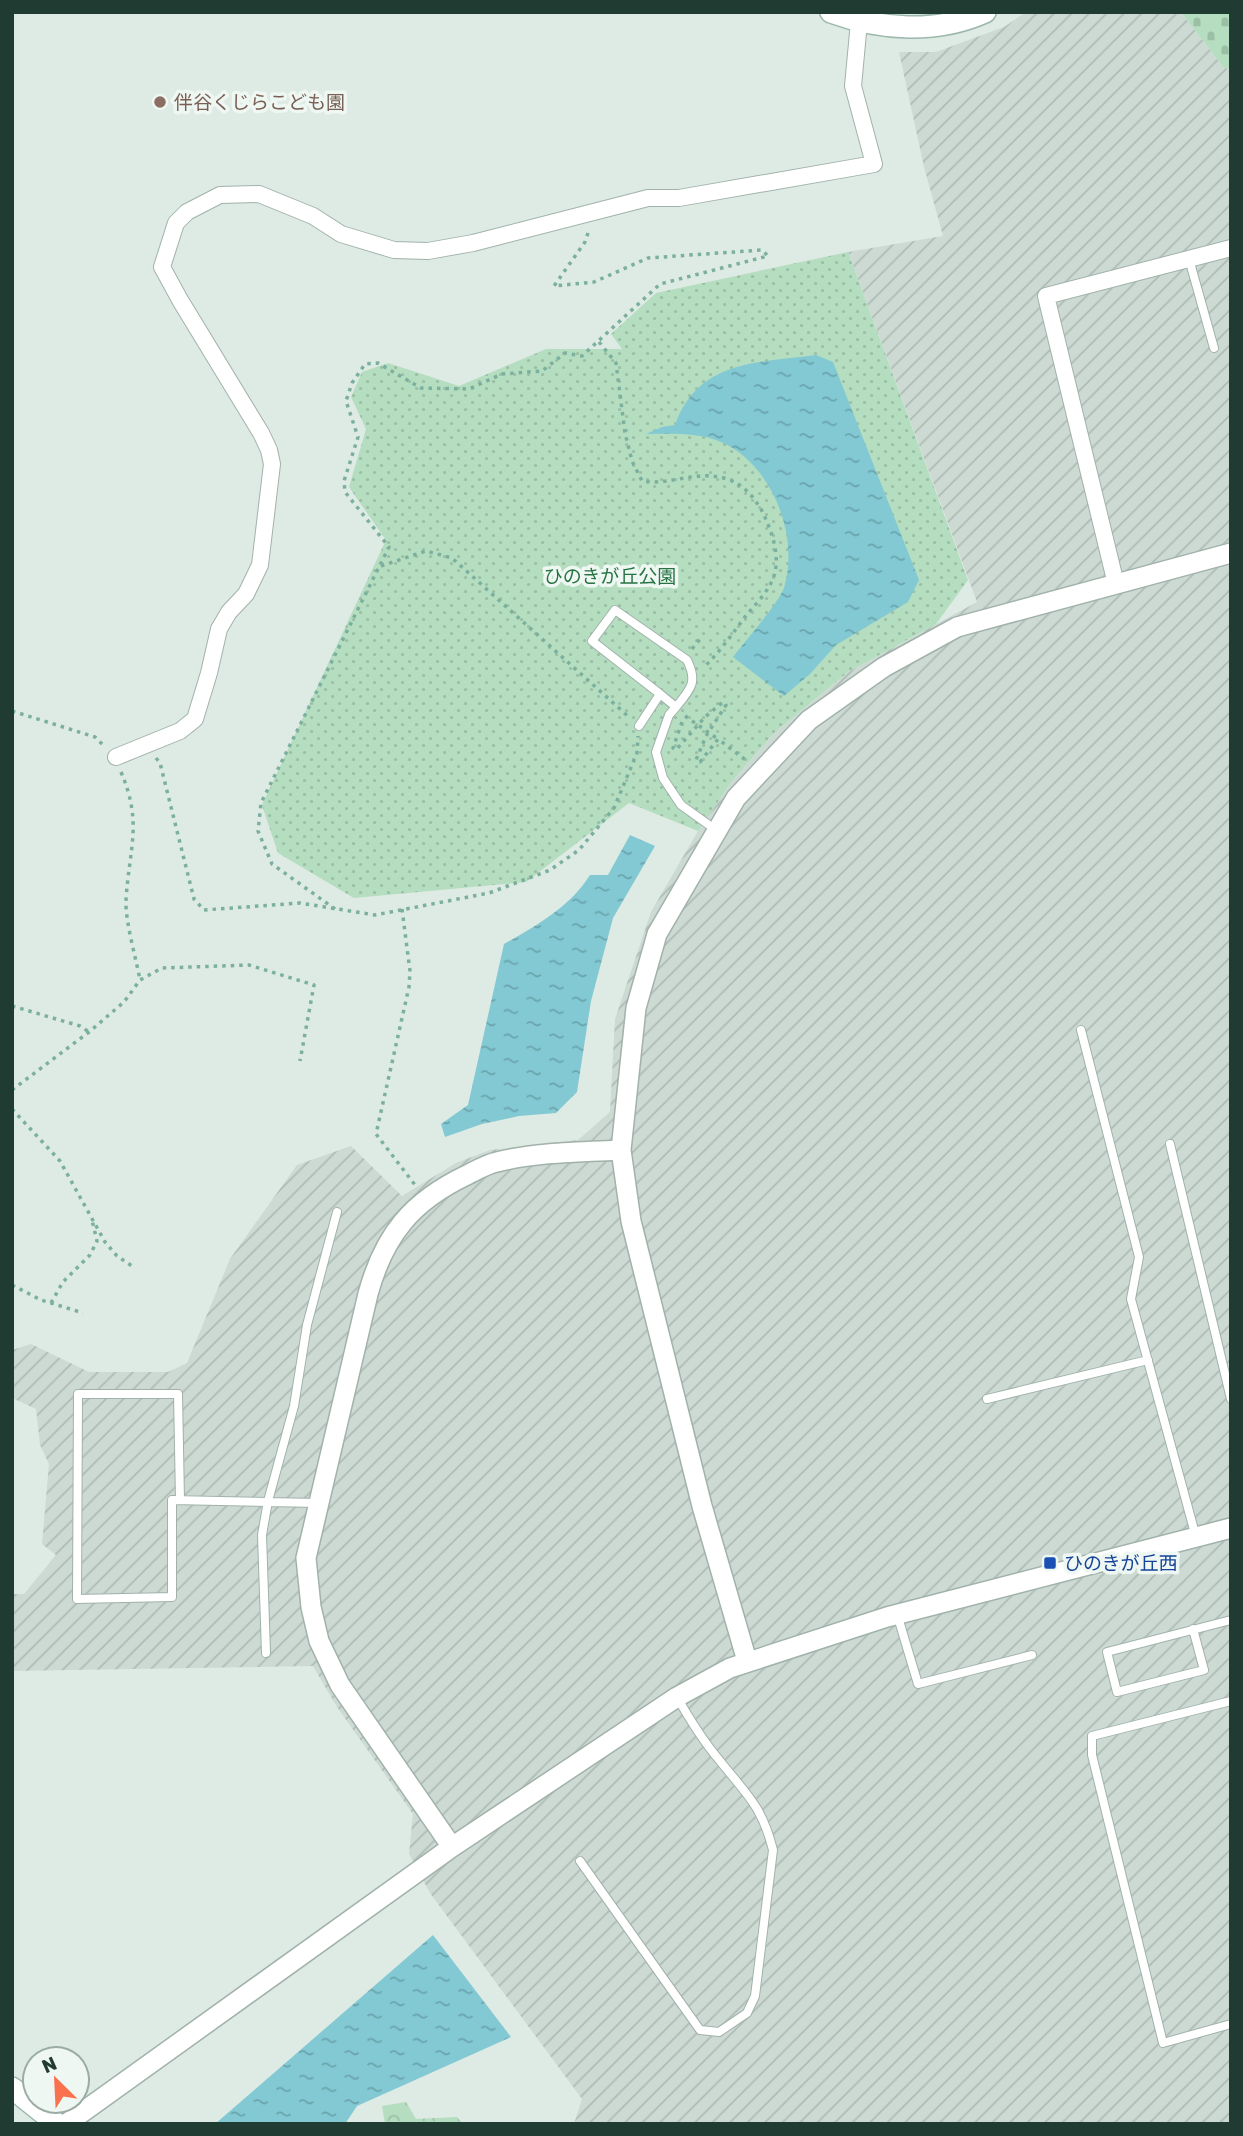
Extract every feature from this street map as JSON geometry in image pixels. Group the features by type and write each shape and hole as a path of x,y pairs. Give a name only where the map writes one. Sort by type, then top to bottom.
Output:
{"main road":[{"path":"831,12 859,22 919,28 965,21 985,12"},
{"path":"12,2088 57,2124"}],"street":[{"path":"116,757 180,731 195,719 207,683 219,629 229,612 246,594 261,565 272,464 261,433 162,267 176,223 187,212 220,195 259,194 313,216 341,234 394,250 428,251 472,243 648,198 679,198 874,164 853,86 859,22"},
{"path":"1116,584 1046,296 1231,248"},
{"path":"747,1661 702,1506 631,1221 621,1150 636,1008 657,934 736,798 809,720 884,667 957,627 1231,554"},
{"path":"452,1847 340,1685 319,1641 311,1607 306,1558 374,1269 404,1220 425,1198 444,1186 495,1162 543,1155 621,1150"},
{"path":"66,2124 452,1847 677,1697 747,1661 897,1614 1231,1528"}],"lane":[{"path":"1189,259 1214,348"},
{"path":"676,707 592,641 615,610 687,660 693,673 691,689 676,707 669,715 656,751 663,778 681,805 716,830"},
{"path":"639,726 660,694"},
{"path":"1081,1030 1139,1257 1131,1299 1196,1537"},
{"path":"1170,1144 1231,1399"},
{"path":"266,1653 262,1535 268,1501 294,1406 307,1325 337,1212"},
{"path":"988,1399 1148,1360"},
{"path":"180,1500 178,1394 78,1394 77,1599 172,1597 172,1500 319,1503"},
{"path":"897,1614 918,1684 1032,1655"},
{"path":"1193,1629 1204,1670 1117,1692 1107,1652 1193,1629 1231,1620"},
{"path":"580,1861 699,2030 719,2032 747,2013 755,1996 773,1850 767,1826 756,1804 697,1732 677,1697"},
{"path":"1231,1701 1092,1736 1092,1755 1163,2043 1231,2024"}],"path":[{"path":"335,909 272,864 258,831 261,803 389,547 345,492 344,481 358,437 346,401 352,383 365,363 378,363 421,388 469,389 502,374 542,371 565,353 582,356 660,284 768,256 762,250 648,258 594,282 554,286 585,242 595,212"},
{"path":"598,341 616,363 625,433 632,461 642,481 653,483 685,476 706,475 727,479 743,487 757,501 769,526 776,562 772,582 717,655 704,667"},
{"path":"146,745 160,762 194,899 204,910 300,903 375,915 489,893 550,870 579,850 614,808 637,752 639,726 452,558 426,551 379,567"},
{"path":"692,649 700,639"},
{"path":"682,722 673,748 677,750 705,716 723,702 726,705 696,760 700,762 718,739"},
{"path":"12,711 95,737 116,757 127,786 133,815 135,834 126,902 140,980"},
{"path":"686,717 752,764"},
{"path":"402,909 410,971 409,987 376,1134 425,1198"},
{"path":"12,1090 124,1002 140,980 162,968 249,965 314,985 300,1061"},
{"path":"12,1006 80,1026 89,1032"},
{"path":"12,1109 60,1161 117,1256 135,1268"},
{"path":"51,1303 63,1282 90,1255 97,1241 90,1215"},
{"path":"12,1285 51,1303 83,1313"}],"shaded area":[{"path":"1026,12 1181,12 1224,68 1231,69 1231,2124 574,2124 582,2099 430,1893 409,1854 413,1814 337,1707 313,1666 12,1671 12,1594 24,1594 56,1555 42,1544 49,1464 40,1445 36,1409 12,1398 12,1350 31,1344 89,1372 168,1372 187,1363 230,1259 297,1165 351,1146 402,1196 456,1163 490,1150 578,1140 610,1112 615,1019 651,912 698,831 732,781 775,732 848,672 977,602 848,252 943,236 924,167 899,52 936,52 1004,27"}],"green space":[{"path":"1181,12 1231,12 1231,69 1224,68"},
{"name":"ひのきが丘公園","path":"848,252 968,580 936,624 848,672 775,732 732,781 698,831 629,803 526,882 354,898 278,853 262,805 386,540 349,487 366,429 351,397 362,372 388,363 459,386 546,349 622,349 611,334 656,293"},
{"path":"406,2102 416,2119 457,2117 463,2124 385,2124 382,2106"}],"water":[{"path":"816,355 833,362 919,580 908,602 836,645 810,674 784,696 733,657 769,612 784,588 788,568 785,525 768,484 739,452 721,442 694,435 646,434 675,425 685,404 698,388 714,376 752,364"},
{"path":"630,835 655,846 613,918 591,1001 577,1092 556,1113 519,1116 482,1124 445,1137 441,1124 468,1105 504,944 540,923 562,906 573,897 590,875 608,875"},
{"path":"433,1935 511,2037 357,2106 345,2124 215,2124"}],"place":[{"name":"伴谷くじらこども園","path":"160,102"},
{"name":"ひのきが丘西","path":"1050,1563"}]}
